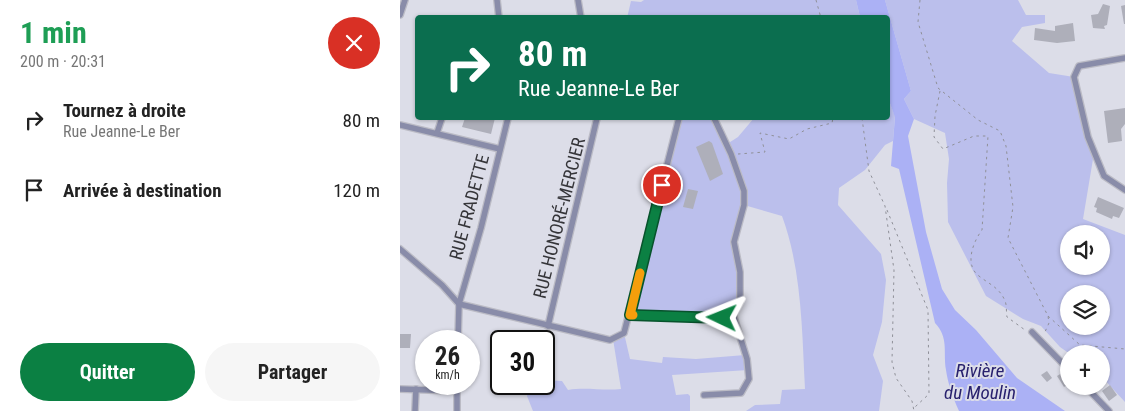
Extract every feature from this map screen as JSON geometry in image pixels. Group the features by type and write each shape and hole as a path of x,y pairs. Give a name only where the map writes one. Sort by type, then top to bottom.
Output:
{"street":[{"path":"400,15 405,0"},
{"path":"497,0 499,15"},
{"path":"578,0 580,15"},
{"path":"1125,58 1079,66 1074,77 1088,137 1104,176 1125,190"},
{"path":"437,133 441,120"},
{"name":"RUE FRADETTE","path":"458,330 459,304 507,120"},
{"name":"RUE HONORÉ-MERCIER","path":"548,326 597,120"},
{"path":"400,250 442,285 459,304 610,340 624,333 630,315 679,120"},
{"path":"630,315 722,318 740,302 740,272 734,242 744,205 744,191 731,154 715,120"},
{"path":"400,125 500,149"},
{"path":"704,395 741,393 749,379 746,358 732,311"},
{"path":"1032,332 1060,361"},
{"path":"400,389 415,389"},
{"path":"415,411 416,395"},
{"path":"457,395 457,411"},
{"path":"1094,395 1109,411"}],"path":[{"path":"816,0 820,15"},
{"path":"920,0 918,22 938,88 978,120 1000,131 1006,146 1013,207 1008,238 1048,316 1049,323 1041,342"},
{"path":"941,90 935,116 934,137 943,150 974,136 988,136 982,230 974,241 971,261 978,275 994,285 1005,301 1007,316 1020,328 1032,332"},
{"path":"731,154 765,152 760,132 790,139 807,129 832,123 833,120"},
{"path":"862,120 869,171 928,310 929,394 914,407"},
{"path":"885,206 895,278 892,362 896,378 908,394 914,411"},
{"path":"1048,316 1080,345 1125,349"}],"shaded area":[{"path":"644,0 856,0 860,15 628,15 631,1 641,2"},
{"path":"885,0 1018,0 1026,15 1045,15 1045,23 1022,27 1012,41 1049,73 1074,77 1094,153 1083,219 1099,225 1060,225 1060,275 1110,275 1110,229 1125,235 1125,402 1110,386 1110,345 1060,345 1060,347 1041,326 1023,319 986,296 948,222 947,183 949,159 945,133 914,119 904,99 911,91"},
{"path":"890,103 895,116 893,141 885,145 865,170 839,188 838,205 881,254 886,280 882,322 873,355 883,381 879,411 746,411 755,405 780,404 782,390 805,389 800,301 794,258 782,216 744,205 736,233 740,302 722,318 630,315 679,120 715,120 727,144 738,137 752,120 890,120"},
{"path":"624,333 630,359 662,363 663,357 696,359 745,355 748,370 672,375 676,395 688,394 690,396 690,411 533,411 527,395 555,395 555,381 562,381 568,390 621,389 613,339"}],"water":[{"path":"856,0 885,0 889,15 860,15"},
{"name":"Rivière du Moulin","path":"890,18 911,91 904,99 914,119 908,136 926,232 942,289 955,310 976,330 1017,378 1065,411 959,411 948,380 944,339 935,323 899,169 891,166 895,117 890,103"}],"building":[{"path":"1103,4 1110,6 1107,25 1104,26 1105,29 1093,28 1091,15 1098,14"},
{"path":"1125,5 1125,24 1124,24 1121,6"},
{"path":"1073,23 1075,41 1057,43 1034,40 1035,28 1055,31 1055,26"},
{"path":"1125,108 1125,124 1121,129 1122,141 1108,143 1104,111"},
{"path":"464,120 494,120 491,134 462,127"},
{"path":"709,141 712,143 723,174 710,181 696,147"},
{"path":"688,189 698,191 693,209 683,207"},
{"path":"1098,197 1124,208 1119,218 1113,216 1112,219 1096,212 1097,208 1094,207"},
{"path":"400,334 411,334 410,348 400,348"},
{"path":"1047,371 1052,378 1047,382 1041,375"},
{"path":"1110,385 1117,395 1109,401 1105,395 1110,395"}],"slow traffic":[{"path":"633,315 630,315 640,273"}],"route":[{"path":"662,185 630,315 722,318"}]}
